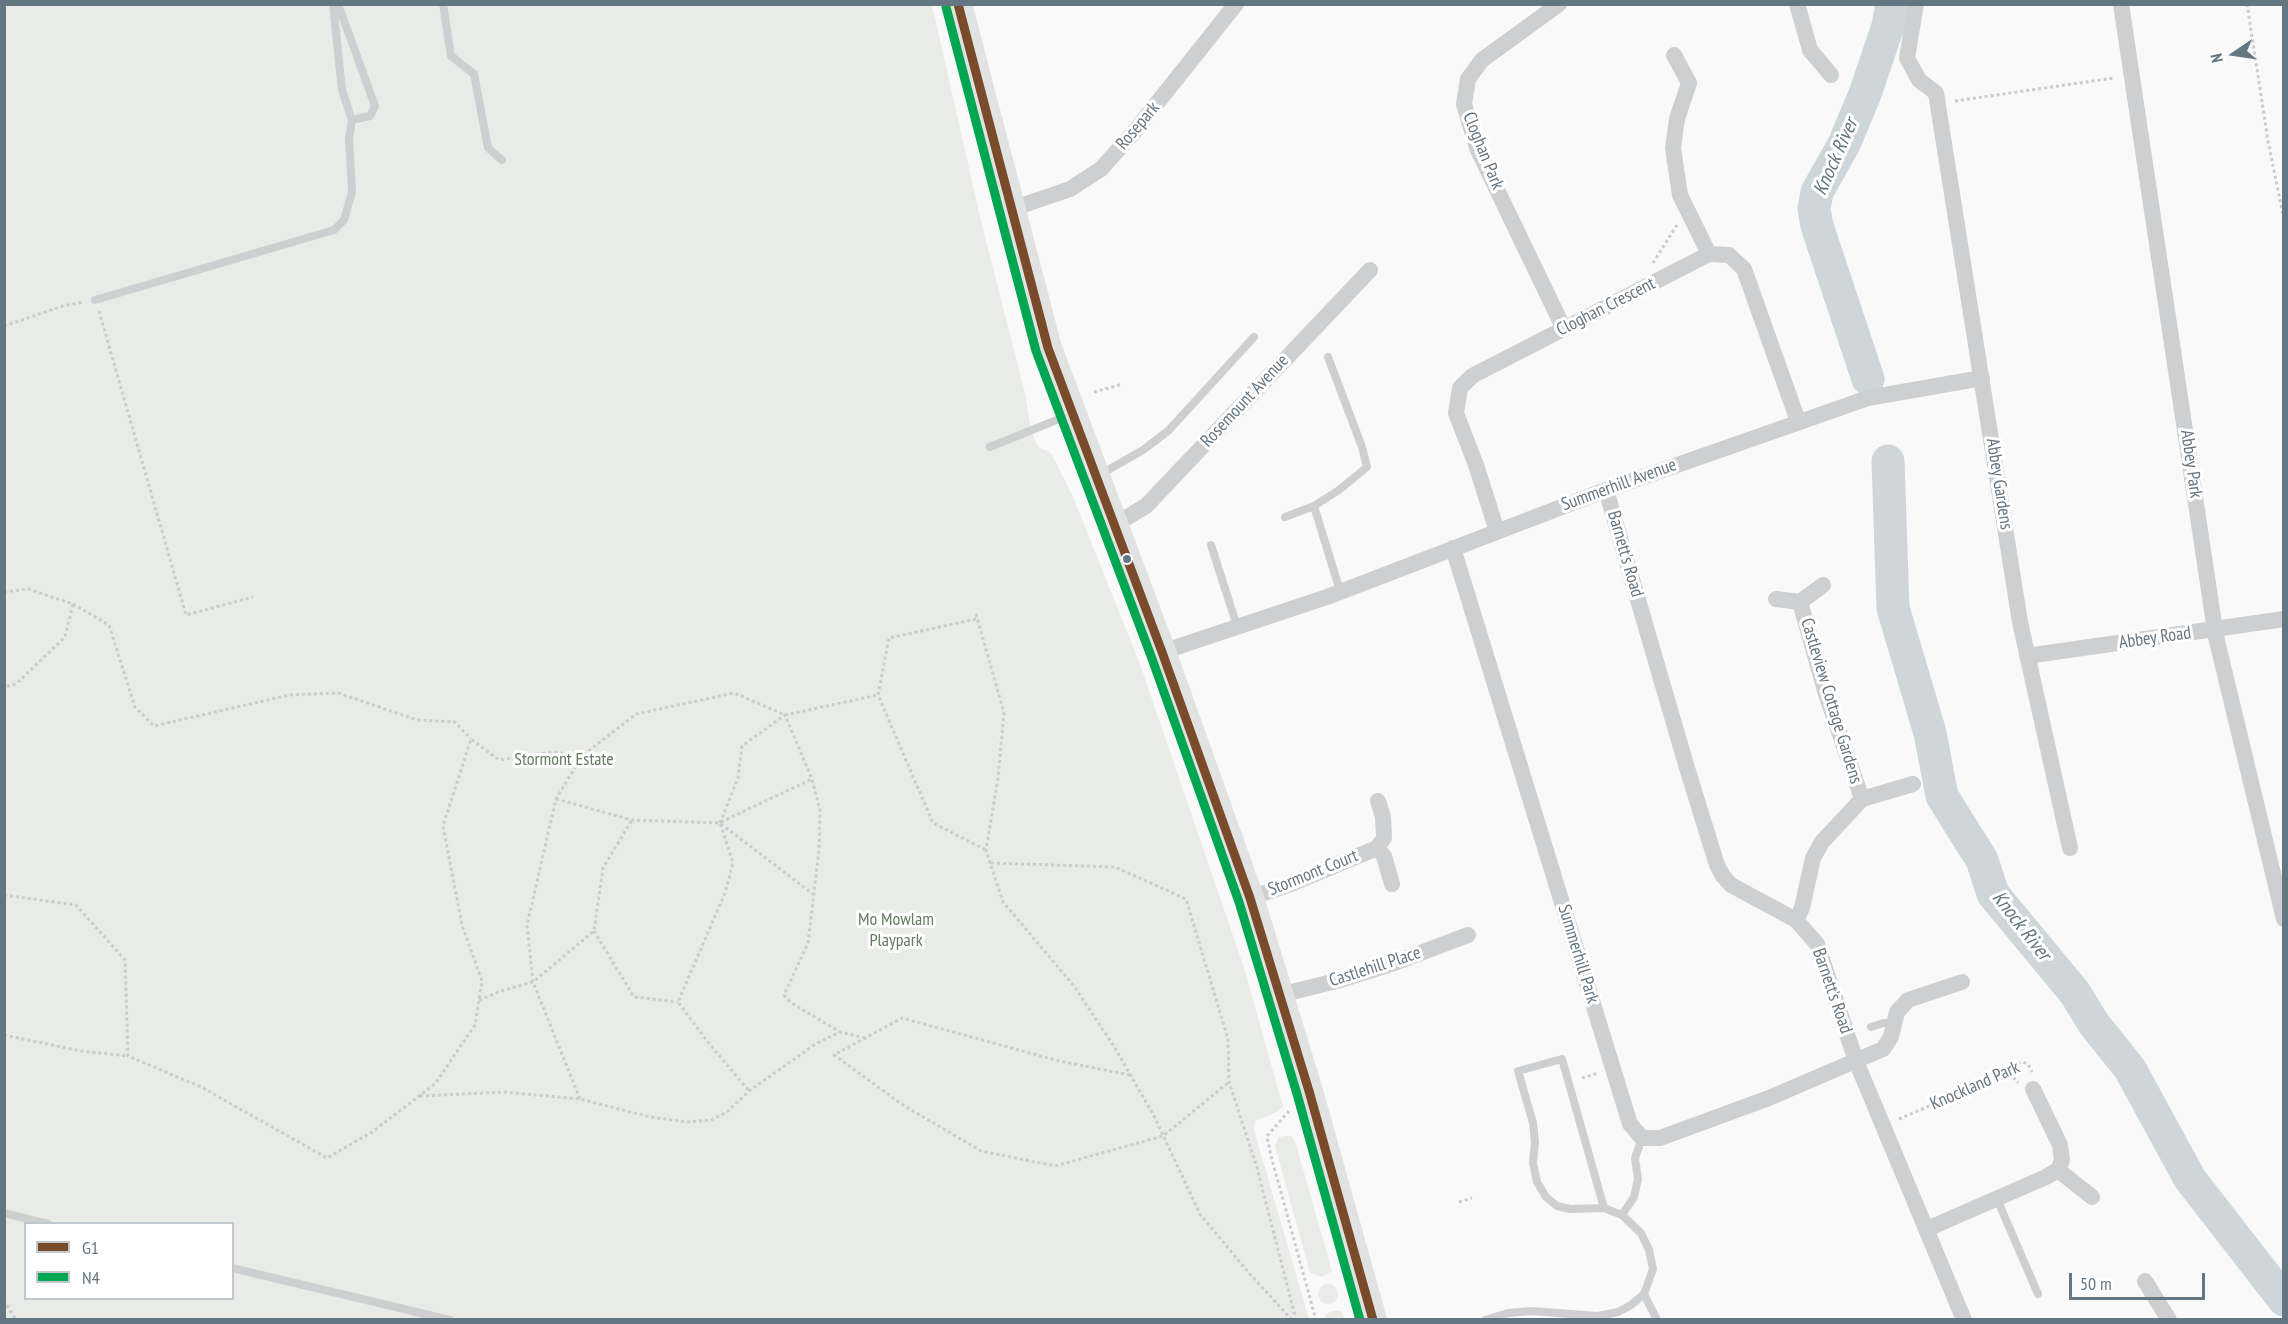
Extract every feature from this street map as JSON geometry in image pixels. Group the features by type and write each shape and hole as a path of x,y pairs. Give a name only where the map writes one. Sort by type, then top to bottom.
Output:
{"highway":[{"path":"958,4 1045,338 1162,652 1250,898 1373,1320"}],"street":[{"name":"Rosepark","path":"1012,209 1070,189 1101,169 1134,132 1236,4"},
{"name":"Cloghan Park","path":"1559,4 1482,60 1468,79 1464,104 1477,148 1564,328"},
{"path":"1797,4 1810,50 1830,75"},
{"path":"1916,4 1907,58 1919,80 1936,93 1939,110"},
{"name":"Abbey Park","path":"2121,4 2214,629 2283,919"},
{"path":"1674,56 1689,83 1677,119 1673,148 1680,195 1709,254 1729,255 1744,269 1798,422"},
{"name":"Abbey Gardens","path":"1939,110 2027,656 2070,848"},
{"name":"Cloghan Crescent","path":"1497,531 1456,412 1460,388 1472,376 1709,254"},
{"name":"Rosemount Avenue","path":"1114,525 1146,506 1370,270"},
{"name":"Summerhill Avenue","path":"1162,652 1340,591 1606,490 1868,398 1982,378"},
{"name":"Barnett's Road","path":"1606,490 1717,865 1731,885 1796,920 1817,944 1856,1061 1964,1320"},
{"name":"Summerhill Park","path":"1453,548 1612,1068 1630,1124 1642,1138"},
{"name":"Castleview Cottage Gardens","path":"1776,599 1800,602 1823,585"},
{"name":"Castleview Cottage Gardens","path":"1800,602 1826,693 1862,799"},
{"name":"Abbey Road","path":"2027,656 2283,619"},
{"name":"Castleview Cottage Gardens","path":"1796,920 1802,908 1813,858 1846,814 1862,799 1913,784"},
{"name":"Stormont Court","path":"1250,898 1288,885 1377,848 1384,838 1383,816 1378,801"},
{"name":"Stormont Court","path":"1377,848 1384,856 1392,884"},
{"name":"Castlehill Place","path":"1280,995 1383,966 1468,935"},
{"path":"1642,1138 1659,1138 1769,1098 1883,1049 1892,1037 1897,1012 1908,1000 1962,982"},
{"name":"Knockland Park","path":"2033,1089 2060,1145 2062,1160 2058,1170"},
{"path":"1927,1229 2058,1170 2092,1197"},
{"path":"2145,1281 2169,1320"}],"lane":[{"path":"95,300 334,230 344,220 352,192 349,138 352,120 342,90 333,4"},
{"path":"338,4 375,105 370,116 352,120"},
{"path":"442,4 451,56 474,74 488,148 502,160"},
{"path":"1096,477 1143,450 1168,431 1254,338"},
{"path":"1285,517 1314,506 1339,490 1367,467 1362,447 1328,357"},
{"path":"990,447 1072,414"},
{"path":"1314,506 1340,591"},
{"path":"1211,545 1237,626"},
{"path":"1871,1027 1894,1023"},
{"path":"1485,1320 1508,1313 1531,1311 1598,1316 1618,1312 1644,1294 1653,1269 1649,1250 1641,1233 1622,1215 1604,1208 1570,1209 1557,1206 1546,1197 1537,1182 1533,1163 1535,1142 1533,1124 1518,1071 1562,1059 1604,1208"},
{"path":"1622,1215 1634,1197 1638,1179 1635,1158 1642,1138"},
{"path":"1996,1199 2038,1294"},
{"path":"4,1213 40,1222"},
{"path":"234,1268 450,1320"},
{"path":"1644,1294 1657,1320"}],"path":[{"path":"2247,4 2268,141 2283,220"},
{"path":"1939,110 2132,76"},
{"path":"1646,287 1647,271 1688,211"},
{"path":"4,326 63,306 95,300 186,615 254,597"},
{"path":"1094,392 1123,384"},
{"path":"4,592 28,589 73,604 109,625 135,707 154,726 289,695 338,693 417,720 455,722 471,739 499,760 552,752 582,756"},
{"path":"4,687 16,684 65,637 73,604"},
{"path":"976,614 1004,713 998,778 986,850 1003,902 1074,986 1130,1075 1163,1136 1200,1214 1248,1272 1294,1320"},
{"path":"977,619 889,638 878,695 933,823 986,850"},
{"path":"580,1099 533,982 527,925 556,799 582,756 636,714 734,693 785,715 812,778 820,811 819,850 808,943 784,995 790,1002 840,1032 866,1038"},
{"path":"678,1002 725,893 733,863 720,823 738,778 742,746 785,715 878,695"},
{"path":"4,1035 81,1051 128,1056 201,1087 327,1158 372,1132 435,1084 475,1025 482,981 462,925 443,826 471,739"},
{"path":"556,799 632,820 720,823 812,778"},
{"path":"632,820 603,868 594,931 634,997 678,1002 707,1041 749,1090"},
{"path":"720,823 813,894"},
{"path":"991,863 1115,867 1186,899 1228,1039 1229,1082 1256,1164 1294,1320"},
{"path":"4,895 76,905 125,960 128,1056"},
{"path":"479,1000 533,982 594,931"},
{"path":"1130,1075 1059,1061 902,1018 834,1055 903,1105 981,1151 1055,1166 1163,1136 1229,1082"},
{"path":"418,1096 504,1092 580,1099 650,1117 687,1122 711,1119 727,1112 749,1090 817,1043 840,1032"},
{"name":"Knockland Park","path":"1884,1126 1999,1076 2006,1068 2022,1062 2028,1064 2033,1073 2033,1089"},
{"path":"1568,1082 1612,1068"},
{"path":"1289,1111 1268,1136 1271,1156 1316,1320"},
{"path":"1459,1202 1472,1198"},
{"path":"4,1300 16,1320"}],"green space":[{"name":"Stormont Estate","path":"5,5 932,5 981,221 1025,393 1031,431 1038,447 1051,453 1073,497 1140,664 1244,968 1283,1107 1255,1121 1254,1130 1309,1319 5,1319"},
{"path":"1292,1136 1295,1141 1332,1271 1322,1277 1310,1273 1275,1146 1278,1138"},
{"path":"1328,1284 1335,1287 1338,1294 1335,1301 1328,1304 1321,1301 1318,1294 1321,1287"},
{"path":"1332,1311 1341,1311 1345,1319 1324,1319 1325,1315"}],"waterway":[{"name":"Knock River","path":"1868,379 1817,226 1814,209 1817,192 1844,144 1865,94 1888,26 1892,4"},
{"name":"Knock River","path":"1888,461 1893,608 1930,733 1942,796 1982,860 1993,894 2075,993 2094,1024 2130,1069 2190,1179 2284,1300"}],"transit line":[{"name":"G1","path":"958,4 1048,348 1162,652 1250,898 1309,1091 1373,1320"},
{"name":"N4","path":"946,7 1036,351 1151,656 1239,902 1297,1094 1360,1320"}],"park label":[{"name":"Mo Mowlam Playpark","path":"896,930"}]}
